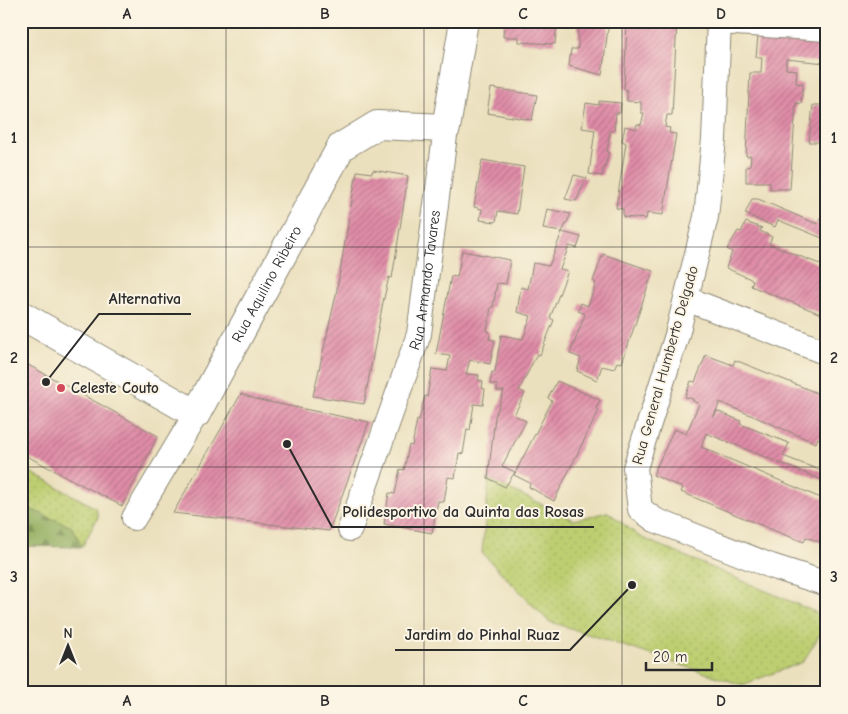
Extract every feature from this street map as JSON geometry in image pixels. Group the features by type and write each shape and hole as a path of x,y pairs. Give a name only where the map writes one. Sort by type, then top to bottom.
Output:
{"street":[{"name":"Rua Armando Tavares","path":"350,529 420,334 446,128 464,21"},
{"path":"719,22 827,29"},
{"name":"Rua General Humberto Delgado","path":"719,22 714,139 706,216 687,298 635,468 640,509 655,520 770,566 827,584"},
{"name":"Rua Aquilino Ribeiro","path":"134,518 196,414 341,147 376,125 446,128"},
{"path":"687,298 827,353"},
{"path":"21,315 196,414"}],"green space":[{"path":"21,467 96,508 98,517 82,547 72,527 21,505"},
{"path":"489,479 574,520 608,512 640,537 827,617 827,623 803,662 742,685 548,621 482,553"},
{"path":"21,505 72,527 82,547 21,546"}],"building":[{"path":"504,21 557,21 555,44 519,42 519,37 503,37"},
{"path":"578,21 609,21 602,75 569,66 571,49 578,49"},
{"path":"627,21 677,21 672,115 667,115 665,127 670,128 669,133 676,134 663,215 647,213 646,219 623,217 623,209 616,208 626,143 622,141 625,126 636,129 637,124 641,125 644,113 641,113 641,102 627,101 627,90 624,89"},
{"path":"758,35 827,40 827,142 809,142 813,105 822,105 825,63 786,59 786,69 797,70 796,83 803,84 801,104 796,103 790,189 770,189 770,182 746,182 746,167 750,166 751,156 746,156 750,73 761,73 762,57 756,57"},
{"path":"491,88 537,95 532,120 487,113"},
{"path":"599,101 621,103 620,113 616,113 614,131 610,131 607,152 609,152 602,176 589,174 595,130 582,128 586,103 599,105"},
{"path":"482,160 524,167 517,214 498,211 496,222 480,220 482,209 474,207"},
{"path":"373,170 408,176 392,278 389,277 383,302 364,404 313,396 336,295 357,171 372,173"},
{"path":"574,175 587,178 576,201 565,199"},
{"path":"752,199 758,199 817,224 827,206 827,240 778,220 775,227 745,214"},
{"path":"547,209 571,214 562,232 543,229"},
{"path":"746,222 762,228 760,231 772,237 769,244 827,267 826,316 751,286 753,280 726,268 732,252 727,249 738,231 741,232"},
{"path":"562,232 581,237 577,248 569,246 560,269 568,271 550,318 554,320 540,355 537,354 519,390 525,393 514,415 526,421 502,466 515,472 505,487 488,478 495,417 504,391 497,391 497,385 490,384 492,372 495,372 501,335 523,339 531,316 517,312 521,287 528,289 533,263 549,266"},
{"path":"462,251 510,260 506,284 497,283 493,307 491,307 487,331 490,332 489,339 495,340 490,364 470,360 466,374 479,375 478,380 483,381 482,388 485,389 483,405 474,404 470,430 467,429 463,454 459,453 455,478 448,477 444,502 438,501 432,533 384,524 389,493 395,494 400,469 404,470 409,445 412,446 417,420 419,421 425,396 427,397 432,369 447,371 450,356 436,354 451,276 457,277"},
{"path":"603,254 653,271 622,363 617,362 614,369 602,366 597,380 577,371 581,358 570,354 585,314 578,311 581,303 588,306 596,283 593,281"},
{"path":"706,355 733,365 735,360 827,397 827,441 818,438 816,443 720,402 713,418 717,411 741,421 740,424 789,443 783,456 827,473 827,482 706,433 701,447 823,499 827,490 827,545 806,537 804,542 780,533 681,492 683,488 653,475 674,429 686,434 699,404 693,401 693,399 685,397 691,381 695,382"},
{"path":"21,361 158,436 122,506 21,453"},
{"path":"557,381 600,400 596,408 599,410 554,501 529,487 530,483 514,475 552,401 548,398"},
{"path":"241,394 259,400 369,422 329,531 173,513"}],"place":[{"name":"Alternativa","path":"46,382"},
{"name":"Celeste Couto","path":"61,388"},
{"name":"Polidesportivo da Quinta das Rosas","path":"287,444"},
{"name":"Jardim do Pinhal Ruaz","path":"632,585"}]}
